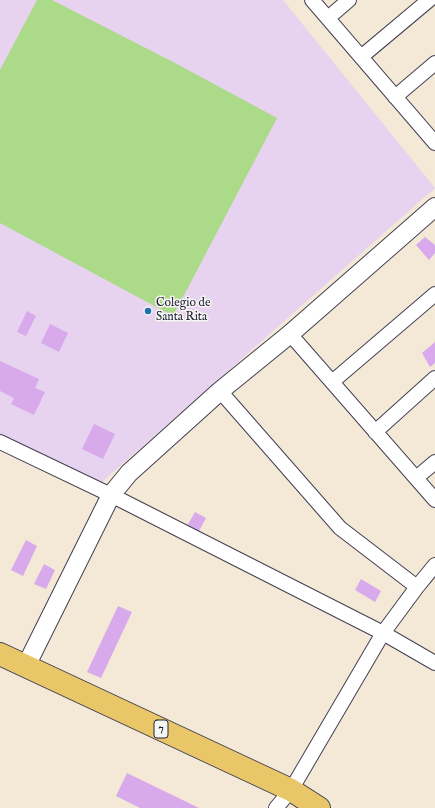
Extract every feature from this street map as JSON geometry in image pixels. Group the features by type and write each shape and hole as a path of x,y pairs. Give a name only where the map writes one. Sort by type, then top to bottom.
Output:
{"highway":[{"name":"7","path":"0,654 291,790 319,808"}],"street":[{"path":"312,0 395,97 434,139"},
{"path":"328,18 349,0"},
{"path":"361,57 429,0"},
{"path":"395,97 435,63"},
{"path":"26,666 110,495 129,474 220,391 290,334 435,207"},
{"path":"332,382 435,294"},
{"path":"290,334 435,500"},
{"path":"375,432 435,378"},
{"path":"220,391 340,528 417,587"},
{"path":"0,442 110,495 383,633 435,663"},
{"path":"416,478 435,462"},
{"path":"276,808 291,790 383,633 435,565"}],"shaded area":[{"name":"Colegio de Santa Rita","path":"0,0 283,0 435,188 102,482 0,434"}],"green space":[{"path":"37,0 52,0 175,63 277,118 173,316 0,223 0,70"}],"building":[{"path":"425,237 435,245 435,253 429,260 416,245"},
{"path":"27,311 36,316 26,336 17,332"},
{"path":"50,324 68,333 59,352 41,343"},
{"path":"435,342 435,363 430,367 422,353"},
{"path":"0,361 39,379 35,388 45,392 34,415 11,404 14,398 0,391"},
{"path":"94,424 115,434 103,459 82,449"},
{"path":"195,512 206,518 198,533 187,526"},
{"path":"26,540 37,546 23,576 11,570"},
{"path":"44,564 55,570 46,589 34,584"},
{"path":"361,579 381,591 375,602 355,590"},
{"path":"118,606 132,612 101,678 87,672"},
{"path":"127,773 199,808 140,808 116,796"}],"place":[{"name":"Colegio de Santa Rita","path":"148,311"}]}
